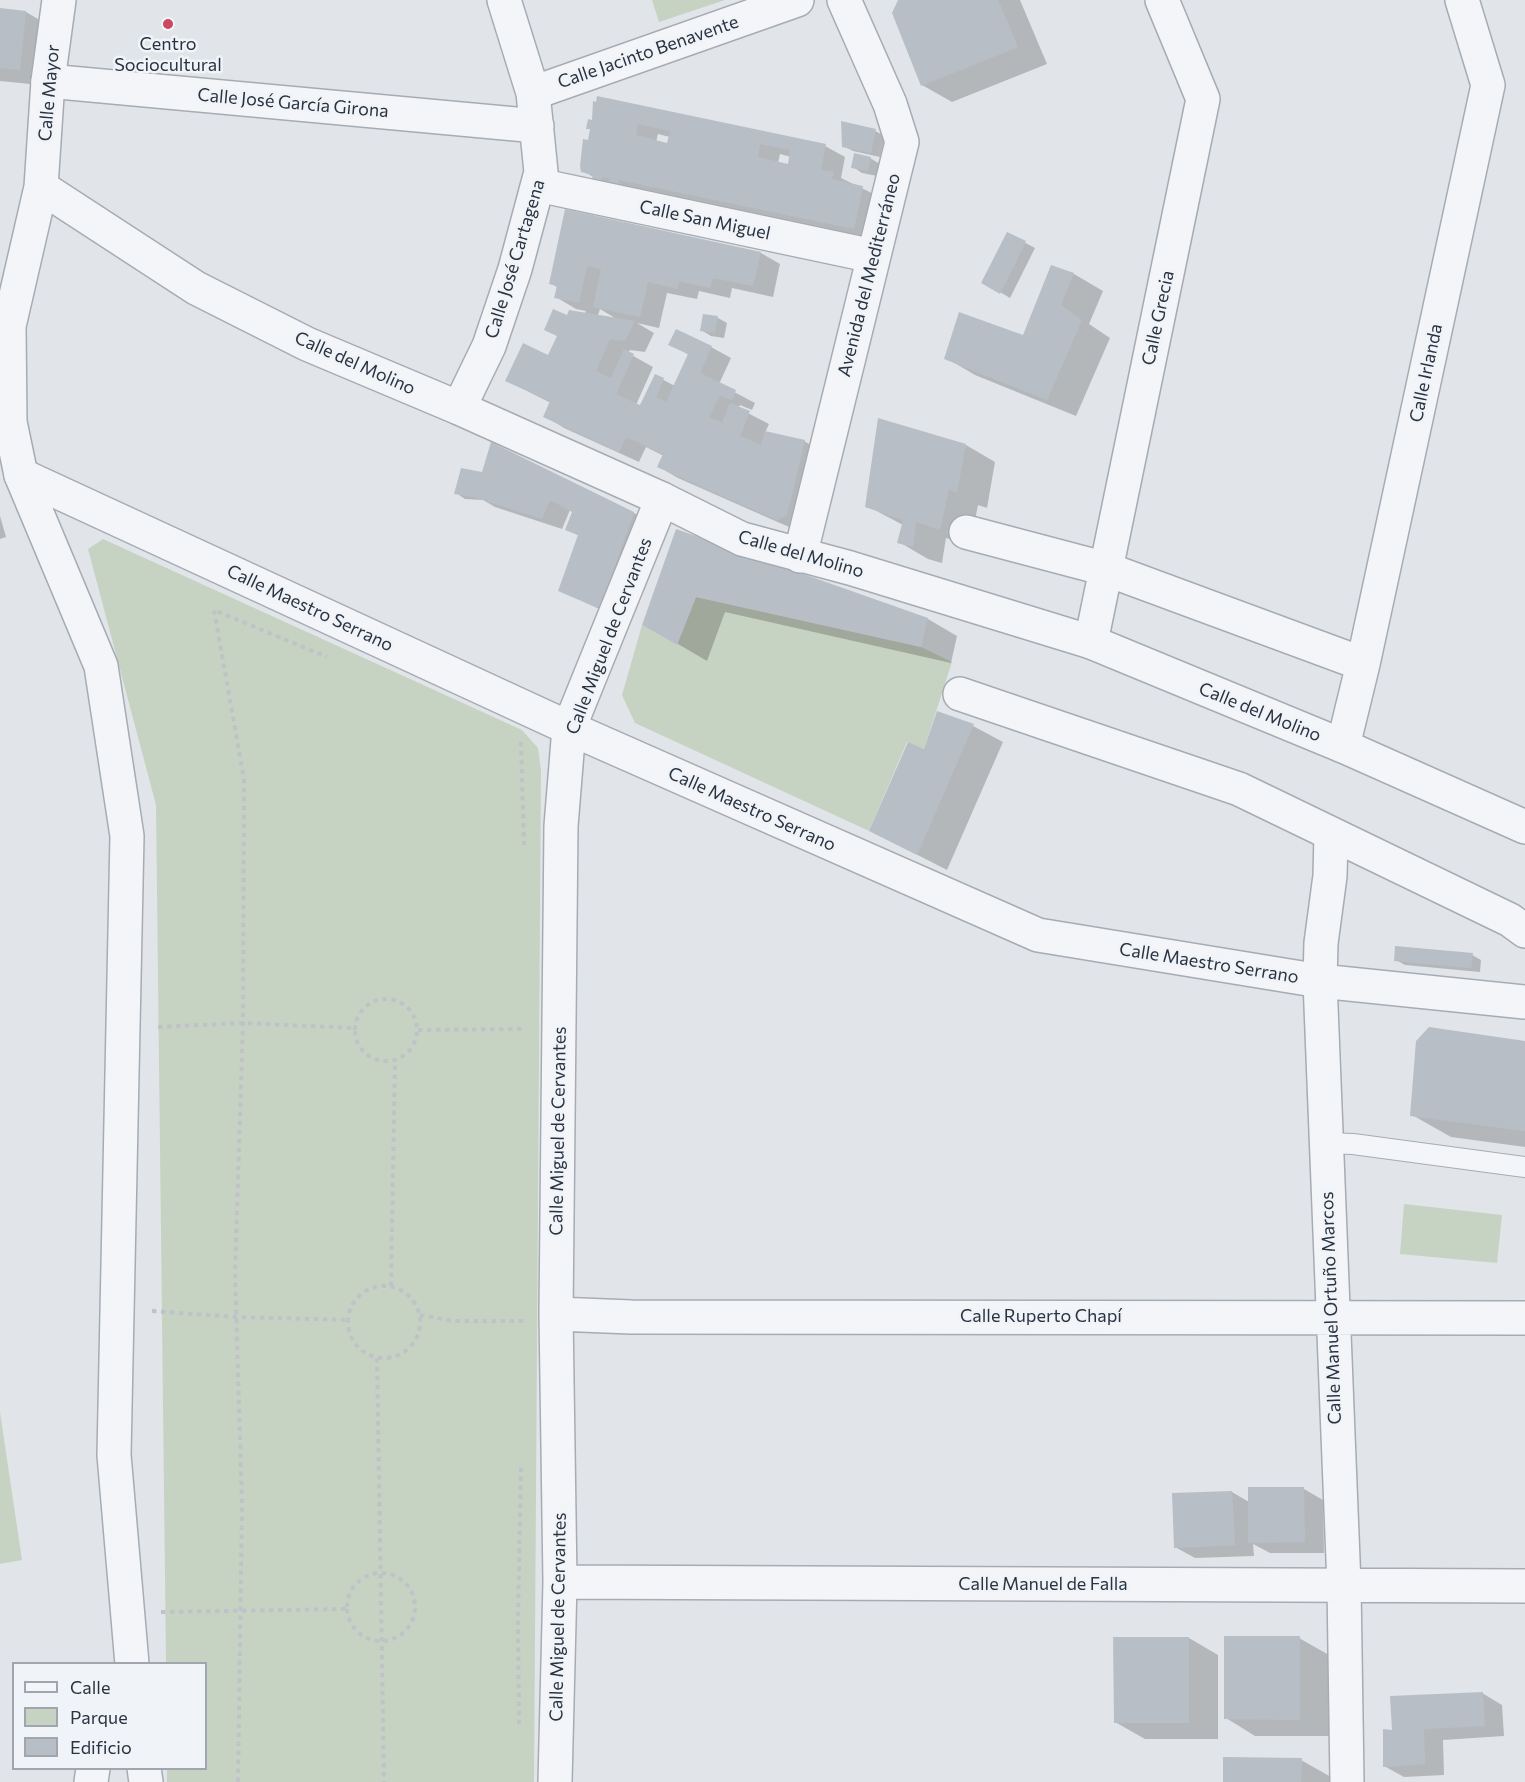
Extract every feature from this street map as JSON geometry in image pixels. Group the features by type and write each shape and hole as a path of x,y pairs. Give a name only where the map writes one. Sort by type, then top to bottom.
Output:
{"street":[{"name":"Calle Mayor","path":"59,0 48,81 40,187 9,326 4,388 21,475 101,666 127,836 114,1455 139,1606"},
{"name":"Calle José Cartagena","path":"459,408 489,346 515,269 541,172 533,93 504,0"},
{"name":"Calle Jacinto Benavente","path":"533,93 797,0"},
{"name":"Avenida del Mediterráneo","path":"800,556 902,142 890,104 844,0"},
{"name":"Calle Grecia","path":"1091,642 1203,99 1162,0"},
{"name":"Calle Irlanda","path":"1343,746 1363,664 1488,85 1462,0"},
{"name":"Calle José García Girona","path":"48,81 537,126"},
{"name":"Calle San Miguel","path":"538,185 873,256"},
{"name":"Calle del Molino","path":"40,187 196,288 307,344 459,408 662,499 742,539 850,568 1091,642 1343,746 1525,827"},
{"name":"Calle Maestro Serrano","path":"21,475 569,728 1038,935 1320,981 1525,1002"},
{"name":"Calle Miguel de Cervantes","path":"555,1782 560,1582 541,1311 561,826 569,728 662,499"},
{"path":"966,532 1106,569 1363,664"},
{"path":"960,694 1239,789 1510,920 1525,931"},
{"name":"Calle Manuel Ortuño Marcos","path":"1331,834 1330,876 1321,943 1320,981 1331,1316 1344,1585 1347,1782"},
{"name":"Calle Ruperto Chapí","path":"541,1311 632,1317 1525,1318"},
{"name":"Calle Manuel de Falla","path":"560,1582 1525,1586"},
{"path":"114,1662 139,1606"},
{"path":"132,1662 139,1606"}],"lane":[{"path":"1325,1143 1353,1144 1525,1167"}],"path":[{"path":"238,1782 242,1505 236,1317 243,1023 244,779 214,610 335,660"},
{"path":"521,738 524,848"},
{"path":"384,999 395,1000 407,1007 414,1016 418,1030 412,1048 394,1061 380,1061 369,1057 356,1039 355,1028 363,1008 372,1002 384,999"},
{"path":"418,1030 528,1029 528,1018"},
{"path":"158,1038 158,1026 243,1023 355,1028"},
{"path":"391,1286 394,1061"},
{"path":"379,1285 391,1286 407,1293 415,1303 420,1315 419,1333 413,1344 404,1353 392,1358 377,1358 365,1353 355,1345 347,1320 356,1297 379,1285"},
{"path":"151,1299 151,1317"},
{"path":"151,1311 236,1317 347,1320"},
{"path":"420,1315 454,1321 525,1321 541,1311"},
{"path":"524,1331 525,1321"},
{"path":"377,1358 384,1782"},
{"path":"519,1734 518,1620 521,1463"},
{"path":"381,1572 393,1574 407,1584 416,1606 411,1624 404,1634 382,1641 366,1638 357,1631 347,1609 351,1590 359,1581 369,1574 381,1572"},
{"path":"139,1606 239,1611 347,1609"}],"green space":[{"path":"652,0 725,0 659,22"},
{"path":"103,539 522,730 538,748 541,770 534,1782 167,1782 167,1770 207,1770 207,1662 166,1662 156,805 88,549"},
{"path":"696,597 921,647 952,662 924,749 907,742 869,831 635,723 622,695 642,625 677,645"},
{"path":"1404,1204 1502,1215 1497,1263 1400,1254"},
{"path":"0,1412 22,1560 0,1564"}],"building":[{"path":"898,0 998,0 1018,47 921,86 892,13"},
{"path":"0,8 26,11 20,70 0,68"},
{"path":"597,96 826,144 821,170 834,172 832,179 863,186 854,229 619,180 618,184 608,182 609,178 602,177 601,181 592,179 593,175 581,172 580,166 583,139 588,140 590,129 586,129 588,119 592,120 593,101 596,102","holes":["638,124 670,131 667,143 636,135","760,144 790,150 788,164 758,157"]},
{"path":"841,121 876,129 871,153 842,147"},
{"path":"854,153 871,157 868,171 851,168"},
{"path":"565,209 761,252 753,286 713,278 710,288 679,281 678,289 648,282 640,317 593,307 601,269 587,266 579,303 554,298 557,286 549,284"},
{"path":"1007,232 1026,241 1000,294 981,283"},
{"path":"1051,265 1074,273 1061,305 1082,320 1047,400 944,359 959,312 1023,335"},
{"path":"553,309 567,315 569,310 635,321 625,341 610,339 596,371 611,378 624,349 634,354 616,394 640,405 655,374 664,378 656,397 666,402 688,354 668,345 676,329 712,346 700,373 736,390 732,400 720,395 709,417 722,423 730,403 750,411 740,436 761,445 765,431 805,440 787,515 777,520 657,467 663,454 626,437 619,452 543,417 550,401 505,381 523,343 548,355 557,336 544,330"},
{"path":"703,314 718,316 715,333 700,331"},
{"path":"878,418 966,444 957,493 949,489 940,530 916,522 913,547 897,543 903,520 865,507"},
{"path":"491,442 634,512 600,609 558,591 578,535 565,530 572,512 550,500 542,519 474,497 454,494 461,468 482,472"},
{"path":"676,529 928,618 921,647 696,597 677,645 642,625"},
{"path":"937,711 974,724 917,855 869,831 908,742 924,749"},
{"path":"1395,946 1473,953 1471,968 1394,961"},
{"path":"1429,1027 1525,1041 1525,1131 1410,1116 1416,1041"},
{"path":"1248,1487 1304,1487 1305,1542 1248,1543"},
{"path":"1232,1491 1235,1545 1174,1548 1172,1493"},
{"path":"1224,1636 1300,1636 1300,1720 1224,1719"},
{"path":"1113,1637 1189,1637 1189,1723 1114,1723"},
{"path":"1483,1692 1485,1726 1424,1729 1425,1764 1383,1767 1383,1729 1392,1730 1390,1696"},
{"path":"1223,1757 1302,1758 1301,1782 1223,1782"}],"place":[{"name":"Centro Sociocultural","path":"168,24"}]}
